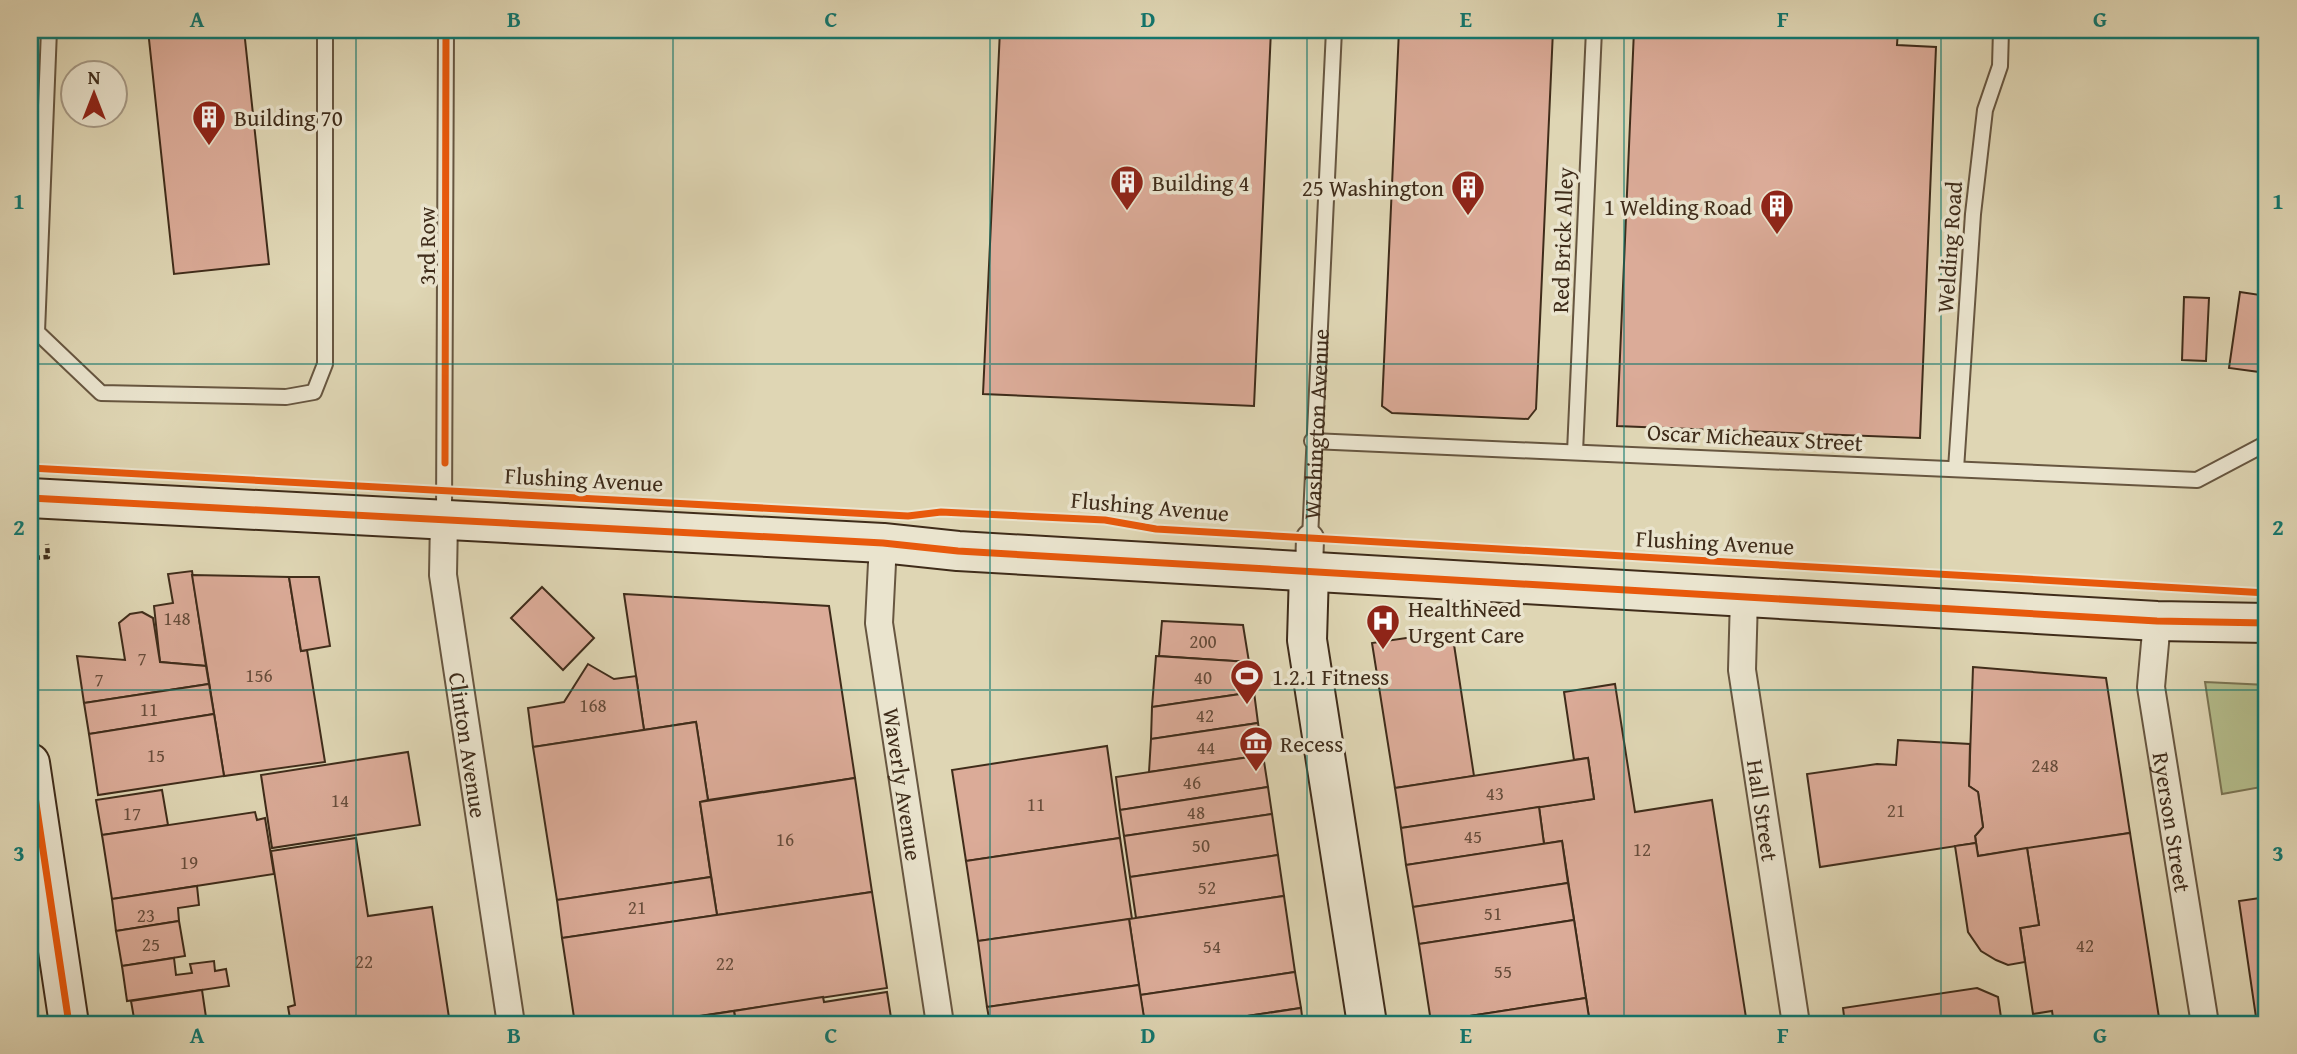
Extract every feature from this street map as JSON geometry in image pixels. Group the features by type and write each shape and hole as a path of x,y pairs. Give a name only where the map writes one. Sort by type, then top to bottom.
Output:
{"main road":[{"name":"Flushing Avenue","path":"30,498 883,543 958,551 1309,555 1744,597 2157,621 2267,622"},
{"name":"Washington Avenue","path":"1309,555 1307,640 1367,1024"},
{"path":"30,763 69,1024"}],"street":[{"name":"Clinton Avenue","path":"444,519 443,575 510,1024"},
{"name":"Waverly Avenue","path":"883,543 879,623 940,1024"},
{"name":"Hall Street","path":"1744,597 1742,670 1796,1024"},
{"name":"Ryerson Street","path":"2157,621 2151,687 2205,1024"}],"lane":[{"path":"49,30 37,332 101,393 286,397 314,391 325,364 325,30"},
{"name":"3rd Row","path":"444,463 446,30"},
{"name":"Washington Avenue","path":"1309,555 1312,441 1334,30"},
{"name":"Red Brick Alley","path":"1575,452 1594,30"},
{"name":"Welding Road","path":"1956,469 1973,214 1985,110 2000,66 2001,30"},
{"name":"Oscar Micheaux Street","path":"1312,441 2197,480 2267,443"},
{"name":"Clinton Avenue","path":"444,463 444,519"}],"path":[{"path":"35,558 48,556 47,544"}],"green space":[{"path":"2205,682 2267,685 2267,786 2222,794"}],"building":[{"name":"Building 70","path":"148,30 244,30 269,264 174,274"},
{"name":"Building 4","path":"1000,30 1271,30 1254,406 983,394"},
{"name":"25 Washington","path":"1399,30 1553,30 1536,409 1528,419 1392,413 1382,406"},
{"name":"1 Welding Road","path":"1634,30 1898,30 1897,45 1936,47 1920,438 1617,426"},
{"path":"2240,292 2267,296 2267,373 2229,368"},
{"path":"2184,297 2209,298 2206,361 2182,360"},
{"path":"192,571 206,666 160,662 154,606 173,603 168,574"},
{"path":"192,575 289,577 301,651 307,650 325,762 224,776"},
{"path":"289,577 319,577 330,646 301,651"},
{"path":"542,587 594,638 563,670 511,618"},
{"path":"624,594 829,606 855,778 708,800 696,722 644,730"},
{"path":"142,612 153,618 160,662 206,666 209,684 84,703 77,656 125,660 119,623 130,614"},
{"path":"1162,621 1243,625 1249,662 1159,656"},
{"path":"1420,636 1453,638 1474,776 1395,788 1372,643"},
{"path":"1156,656 1249,662 1254,692 1152,707"},
{"path":"588,664 614,679 636,676 644,730 533,747 528,708 564,702"},
{"path":"1973,667 2106,678 2130,833 1978,856 1975,836 1983,827 1978,792 1969,786"},
{"path":"209,684 214,714 89,734 84,703"},
{"path":"1615,684 1635,812 1712,800 1747,1024 1590,1024 1562,841 1544,844 1539,807 1594,799 1588,758 1574,760 1564,692"},
{"path":"1254,692 1258,723 1151,739 1152,707"},
{"path":"214,714 224,776 98,795 89,734"},
{"path":"696,722 708,800 700,802 711,877 557,900 533,747"},
{"path":"1258,723 1263,755 1149,772 1151,739"},
{"path":"1898,740 1970,744 1969,786 1978,792 1983,827 1975,836 1976,843 1820,867 1807,774 1877,764 1896,765"},
{"path":"1107,746 1120,838 966,861 952,770"},
{"path":"408,752 420,825 272,848 261,775"},
{"path":"1263,755 1268,787 1120,810 1116,777"},
{"path":"1588,758 1594,799 1401,828 1395,788"},
{"path":"855,778 872,892 717,915 700,802"},
{"path":"1268,787 1272,814 1124,836 1120,810"},
{"path":"162,790 168,825 102,835 96,800"},
{"path":"1539,807 1544,844 1406,865 1401,828"},
{"path":"255,812 257,820 265,818 274,874 112,899 102,835"},
{"path":"1272,814 1278,855 1130,877 1124,836"},
{"path":"2130,833 2160,1024 2054,1024 2052,1011 2033,1014 2020,928 2039,925 2027,848"},
{"path":"356,838 368,916 432,907 450,1024 291,1024 288,1007 295,1005 271,851"},
{"path":"1120,838 1132,919 978,941 966,861"},
{"path":"1562,841 1568,883 1413,907 1406,865"},
{"path":"1976,843 1978,856 2027,848 2039,925 2020,928 2025,962 2008,965 1996,960 1981,951 1968,932 1955,846"},
{"path":"1278,855 1284,896 1136,918 1130,877"},
{"path":"711,877 717,915 562,938 557,900"},
{"path":"1568,883 1574,920 1419,944 1413,907"},
{"path":"197,886 199,905 178,908 179,921 116,931 112,899"},
{"path":"872,892 887,988 646,1024 575,1024 562,938"},
{"path":"1284,896 1295,972 1140,995 1129,919"},
{"path":"2267,897 2267,1024 2257,1024 2239,901"},
{"path":"1129,919 1139,985 987,1007 978,941"},
{"path":"1574,920 1586,998 1431,1022 1419,944"},
{"path":"179,921 185,956 122,966 116,931"},
{"path":"174,958 176,975 192,973 190,964 214,961 215,971 226,969 229,986 127,1001 122,966"},
{"path":"1295,972 1301,1008 1194,1024 1145,1024 1140,995"},
{"path":"1139,985 1145,1024 990,1024 987,1007"},
{"path":"1977,988 1998,997 2002,1024 1845,1024 1843,1008"},
{"path":"202,990 207,1024 135,1024 131,1001"},
{"path":"887,992 892,1024 736,1024 734,1011 823,997 824,1002"},
{"path":"1586,998 1590,1024 1431,1022"},
{"path":"1301,1008 1303,1024 1194,1024"},
{"path":"734,1011 736,1024 689,1024 688,1018"}],"cycle path":[{"path":"445,463 446,30"},
{"path":"30,468 908,516 941,512 1105,520 1156,529 2267,593"},
{"path":"30,498 883,543 958,551 2157,621 2267,623"},
{"path":"30,763 69,1024"}],"place":[{"name":"Building 70","path":"209,147"},
{"name":"Building 4","path":"1127,212"},
{"name":"25 Washington","path":"1468,217"},
{"name":"1 Welding Road","path":"1777,236"},
{"name":"HealthNeed Urgent Care","path":"1383,651"},
{"name":"1.2.1 Fitness","path":"1247,706"},
{"name":"Recess","path":"1256,773"}]}
